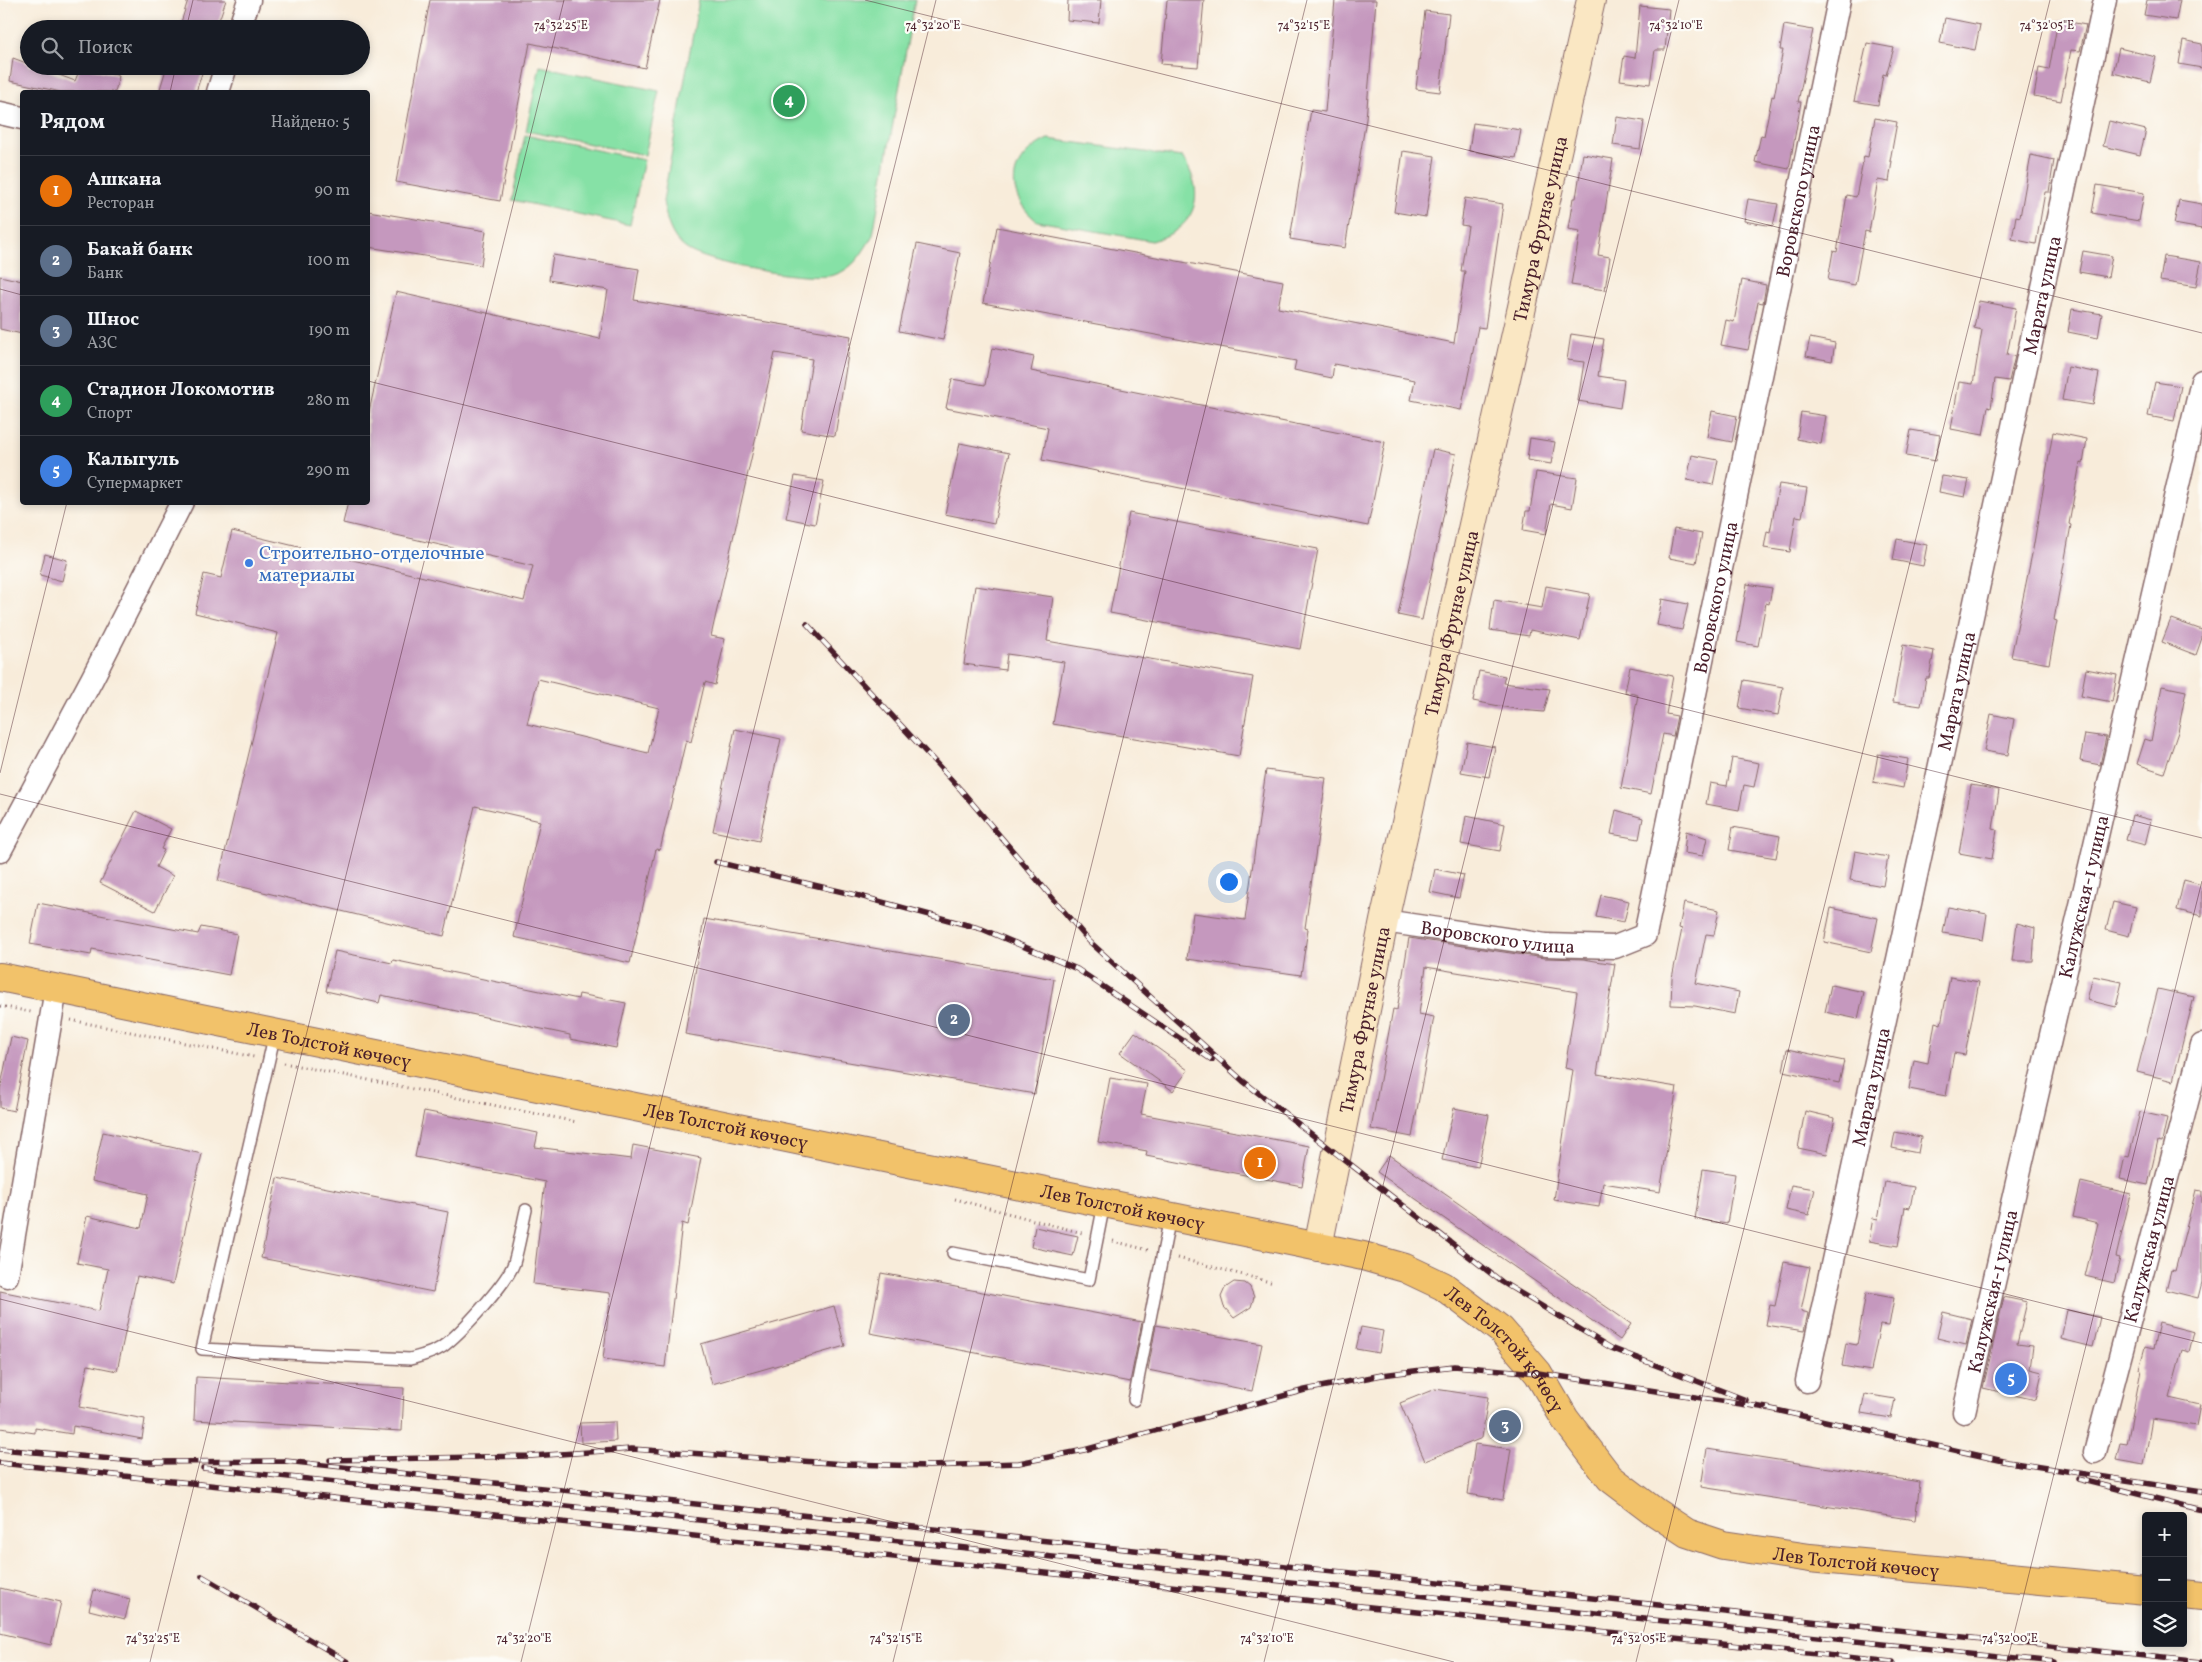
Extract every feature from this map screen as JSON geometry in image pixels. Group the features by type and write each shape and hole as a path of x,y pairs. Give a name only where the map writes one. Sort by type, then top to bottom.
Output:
{"main road":[{"name":"Тимура Фрунзе улица","path":"1318,1248 1384,921 1591,0"},
{"name":"Лев Толстой көчөсү","path":"0,977 1363,1256 1405,1268 1444,1286 1494,1324 1538,1373 1565,1419 1610,1478 1654,1512 1687,1533 1722,1545 1810,1558 2142,1590"},
{"path":"2187,1594 2202,1596"}],"street":[{"path":"242,20 249,0"},
{"name":"Воровского улица","path":"1384,921 1546,945 1615,947 1646,935 1839,0"},
{"name":"Марата улица","path":"1808,1381 2105,0"},
{"path":"219,90 223,75"},
{"path":"0,114 20,118"},
{"name":"Калужская-1 улица","path":"1964,1412 2202,380"},
{"path":"0,851 92,680 180,505"},
{"path":"7,1276 56,989"},
{"name":"Калужская улица","path":"2095,1452 2202,1045"}],"lane":[{"path":"275,1034 202,1349 410,1359 426,1355 441,1348 463,1329 508,1274 514,1263 526,1210"},
{"path":"953,1254 1089,1280 1104,1204"},
{"path":"1134,1400 1170,1217"}],"path":[{"path":"0,1006 580,1123"},
{"path":"949,1198 1274,1283"}],"green space":[{"path":"699,0 915,0 873,235 866,248 847,269 834,275 822,277 758,270 696,254 680,244 672,233 663,201"},
{"path":"540,66 659,91 645,155 526,131"},
{"path":"525,135 644,160 630,225 512,200"},
{"path":"1048,139 1182,157 1190,171 1196,197 1188,219 1179,228 1152,241 1037,221 1026,210 1019,199 1015,188 1015,177 1018,166 1025,156"}],"building":[{"path":"188,0 226,0 219,20 182,20"},
{"path":"430,0 660,0 645,68 530,43 500,201 396,182"},
{"path":"1068,0 1101,0 1099,23 1067,20"},
{"path":"1167,0 1204,0 1198,67 1161,64"},
{"path":"1335,0 1376,0 1366,119 1345,248 1290,239 1311,110 1325,112"},
{"path":"2147,0 2180,0 2176,20 2144,15"},
{"path":"1640,6 1669,9 1665,50 1655,50 1650,84 1620,80 1624,56 1635,58"},
{"path":"1425,11 1449,14 1440,92 1416,89"},
{"path":"1945,18 1980,25 1975,50 1940,43"},
{"path":"2058,20 2086,25 2080,51 2071,50 2061,101 2034,96 2039,68 2049,70"},
{"path":"1784,25 1813,30 1798,102 1801,102 1789,169 1755,162 1761,135 1764,136 1772,96 1774,97 1783,50 1780,50"},
{"path":"2183,40 2202,44 2202,68 2179,64"},
{"path":"1867,43 1894,48 1886,75 1883,74 1878,105 1854,101"},
{"path":"2119,48 2156,57 2150,82 2113,73"},
{"path":"13,58 20,61 20,75 59,75 75,81 77,75 119,76 116,90 52,90 10,81"},
{"path":"164,75 201,75 197,90 160,90"},
{"path":"1617,117 1644,121 1640,149 1613,145"},
{"path":"1875,118 1897,122 1890,161 1892,161 1889,182 1878,180 1869,232 1865,231 1855,285 1828,280 1833,251 1837,252 1847,195 1856,197 1864,156 1868,157"},
{"path":"2109,121 2146,130 2140,155 2103,146"},
{"path":"1473,123 1521,130 1516,158 1469,151"},
{"path":"1403,151 1435,156 1426,217 1394,212"},
{"path":"1583,154 1613,159 1598,255 1610,257 1605,290 1571,285 1580,231 1568,229 1573,198 1576,198"},
{"path":"2031,155 2054,160 2049,192 2045,192 2036,244 2012,239 2016,216 2020,217"},
{"path":"2097,185 2144,193 2139,221 2092,213"},
{"path":"1465,198 1503,204 1485,328 1478,327 1461,410 1411,400 1415,380 1334,364 1332,378 1294,370 1296,361 983,303 997,227 1283,281 1278,308 1454,343 1465,271 1461,271 1468,226 1461,225"},
{"path":"1748,199 1778,204 1773,226 1744,221"},
{"path":"2179,200 2202,204 2202,229 2174,224"},
{"path":"370,211 486,231 481,265 370,247"},
{"path":"917,244 960,253 943,340 899,331"},
{"path":"2083,251 2112,256 2108,277 2079,272"},
{"path":"553,255 639,269 634,300 851,336 835,436 801,430 812,359 775,353 711,636 725,639 715,685 705,682 691,742 686,740 660,850 656,849 630,963 514,937 540,821 475,806 444,936 218,881 278,633 195,613 204,574 221,578 232,531 524,601 533,566 343,523 347,505 370,505 370,407 396,292 600,339 608,290 549,280","holes":["538,679 659,708 648,753 527,724"]},
{"path":"2164,256 2201,262 2196,287 2160,281"},
{"path":"0,276 20,281 20,334 0,329"},
{"path":"1742,280 1766,285 1763,303 1758,302 1748,350 1721,345 1726,320 1734,322"},
{"path":"1979,301 2016,308 2007,355 2015,356 2009,381 1995,379 1991,408 1988,407 1983,435 1951,429 1959,382 1973,384 1982,330 1974,328"},
{"path":"2072,309 2102,314 2098,338 2068,332"},
{"path":"1571,334 1604,339 1598,376 1624,380 1620,408 1578,401 1584,362 1567,360"},
{"path":"1810,338 1835,343 1832,361 1806,356"},
{"path":"992,348 1034,357 1031,371 1385,442 1368,526 1042,460 1048,428 946,408 952,379 985,385"},
{"path":"2068,367 2099,373 2093,405 2062,400"},
{"path":"2155,382 2181,386 2174,421 2148,416"},
{"path":"1712,411 1737,416 1732,442 1707,437"},
{"path":"1801,412 1826,416 1821,444 1797,439"},
{"path":"1911,430 1940,435 1935,461 1906,456"},
{"path":"2053,432 2087,439 2083,464 2080,463 2069,524 2071,525 2054,620 2057,621 2049,664 2011,657 2033,549"},
{"path":"1530,438 1555,442 1551,464 1527,460"},
{"path":"960,443 1009,453 994,524 945,514"},
{"path":"1433,449 1456,454 1422,620 1398,615"},
{"path":"1692,455 1718,460 1713,485 1687,480"},
{"path":"1536,472 1577,478 1572,508 1551,504 1546,534 1523,530 1526,511 1530,511"},
{"path":"795,476 824,481 815,524 786,518"},
{"path":"1942,476 1969,480 1965,497 1939,492"},
{"path":"1779,484 1807,488 1802,517 1796,516 1790,552 1764,548 1767,531 1770,532"},
{"path":"1129,513 1318,549 1300,649 1110,613"},
{"path":"1674,529 1702,534 1696,563 1669,558"},
{"path":"1897,539 1927,545 1923,566 1893,560"},
{"path":"45,554 67,560 62,581 40,575"},
{"path":"1747,584 1772,588 1769,604 1766,603 1758,646 1737,642"},
{"path":"975,586 1053,597 1047,641 1253,677 1239,756 1053,724 1064,662 1007,654 1005,670 964,664"},
{"path":"1546,586 1590,594 1580,640 1530,630 1529,636 1490,630 1494,600 1542,608"},
{"path":"1662,599 1688,604 1682,630 1657,625"},
{"path":"2171,619 2202,630 2202,638 2196,655 2162,642"},
{"path":"1903,645 1934,651 1929,678 1926,678 1921,706 1893,702"},
{"path":"1630,667 1673,676 1666,714 1677,716 1673,736 1663,734 1651,794 1621,788 1638,695 1625,692"},
{"path":"2086,669 2117,675 2112,702 2081,696"},
{"path":"1479,671 1505,676 1503,683 1550,689 1544,712 1520,710 1473,701"},
{"path":"1744,680 1783,687 1778,715 1739,708"},
{"path":"2162,686 2186,691 2178,732 2164,773 2137,764 2145,739 2151,741"},
{"path":"1991,714 2014,719 2008,755 1984,751"},
{"path":"735,729 781,739 759,841 713,831"},
{"path":"2085,734 2106,737 2100,765 2080,761"},
{"path":"1467,742 1495,747 1489,777 1461,772"},
{"path":"1878,754 1908,759 1903,788 1873,782"},
{"path":"1732,758 1759,763 1754,787 1744,785 1739,810 1706,804 1710,783 1727,786"},
{"path":"1266,770 1326,778 1305,928 1308,929 1301,975 1187,959 1193,913 1245,920"},
{"path":"1971,785 1999,790 1993,829 1997,830 1992,859 1959,853"},
{"path":"1616,810 1643,818 1639,839 1611,834"},
{"path":"136,811 171,829 161,849 164,850 156,867 173,876 155,911 100,883"},
{"path":"2132,815 2151,820 2145,845 2126,840"},
{"path":"1466,816 1505,824 1500,851 1461,844"},
{"path":"1733,827 1780,836 1776,858 1729,850"},
{"path":"1686,831 1707,838 1703,856 1684,853"},
{"path":"1855,851 1888,857 1883,886 1850,880"},
{"path":"1435,869 1464,875 1459,898 1430,892"},
{"path":"2184,880 2202,885 2202,916 2177,910"},
{"path":"1601,895 1629,901 1624,922 1596,917"},
{"path":"2113,902 2136,907 2129,936 2106,930"},
{"path":"38,903 198,934 201,927 237,934 229,975 92,949 91,955 30,944"},
{"path":"1684,903 1719,910 1714,935 1706,934 1696,983 1739,992 1735,1014 1695,1006 1671,1005 1672,978 1682,929 1679,928"},
{"path":"1948,907 1987,914 1983,940 1943,933"},
{"path":"1831,908 1878,918 1871,952 1824,942"},
{"path":"704,919 1054,979 1035,1094 685,1034"},
{"path":"2017,923 2035,928 2033,961 2012,961"},
{"path":"1409,938 1544,958 1583,959 1615,964 1597,1074 1677,1087 1660,1192 1603,1183 1599,1207 1554,1200 1573,1070 1565,1068 1577,992 1426,967 1419,1014 1434,1017 1412,1137 1371,1129 1393,1009 1397,1010"},
{"path":"335,951 392,963 393,960 578,999 579,994 626,1003 616,1048 570,1039 570,1035 381,995 379,1003 326,991"},
{"path":"2093,976 2122,982 2116,1007 2087,1000"},
{"path":"1950,977 1979,982 1965,1055 1954,1053 1946,1096 1909,1089 1914,1060 1928,1063 1935,1022 1941,1024"},
{"path":"1831,985 1864,992 1858,1019 1825,1012"},
{"path":"2158,989 2194,997 2173,1081 2137,1072"},
{"path":"1135,1032 1188,1070 1173,1091 1120,1053"},
{"path":"11,1037 28,1041 14,1111 0,1108 0,1090"},
{"path":"1787,1049 1844,1061 1839,1083 1783,1071"},
{"path":"1110,1078 1147,1084 1141,1114 1309,1146 1302,1186 1146,1156 1147,1151 1098,1142"},
{"path":"1454,1108 1489,1115 1478,1167 1442,1160"},
{"path":"424,1111 538,1133 535,1147 631,1159 633,1145 701,1158 688,1225 682,1223 665,1367 603,1359 611,1293 533,1284 545,1182 415,1157"},
{"path":"1805,1111 1835,1118 1827,1154 1798,1148"},
{"path":"2140,1112 2167,1118 2162,1142 2158,1141 2148,1185 2120,1179 2125,1156 2129,1157"},
{"path":"103,1132 202,1154 173,1284 137,1276 117,1371 88,1365 79,1407 145,1419 142,1439 73,1426 72,1434 35,1428 35,1433 0,1428 0,1291 99,1311 108,1269 77,1263 87,1216 141,1228 148,1194 92,1181"},
{"path":"1895,1132 1921,1137 1918,1153 1892,1148"},
{"path":"1389,1155 1631,1324 1620,1340 1377,1172"},
{"path":"1703,1169 1735,1174 1727,1224 1695,1219"},
{"path":"277,1178 448,1212 433,1292 261,1258"},
{"path":"1885,1182 1914,1187 1910,1208 1905,1207 1898,1246 1869,1241 1873,1218 1878,1219"},
{"path":"2081,1182 2131,1194 2116,1257 2120,1258 2114,1283 2085,1276 2098,1223 2073,1217"},
{"path":"1791,1185 1815,1189 1809,1215 1786,1210"},
{"path":"2196,1190 2202,1191 2202,1282 2198,1298 2166,1290 2171,1270 2175,1271"},
{"path":"1035,1227 1078,1236 1073,1256 1031,1247"},
{"path":"1784,1262 1810,1267 1801,1311 1808,1313 1804,1331 1766,1325 1770,1305 1775,1306"},
{"path":"881,1273 1142,1322 1130,1382 870,1333"},
{"path":"1234,1282 1245,1283 1250,1287 1254,1297 1251,1307 1234,1318 1224,1307 1221,1297 1225,1288"},
{"path":"1866,1293 1894,1298 1889,1326 1880,1325 1871,1371 1842,1366 1846,1343 1857,1345"},
{"path":"2004,1297 2027,1302 2017,1344 2033,1346 2030,1369 2042,1372 2036,1400 1983,1388"},
{"path":"834,1306 845,1346 712,1384 701,1344"},
{"path":"2067,1310 2100,1317 2093,1347 2061,1339"},
{"path":"1943,1312 1972,1319 1966,1345 1937,1338"},
{"path":"2159,1323 2194,1332 2189,1352 2182,1350 2169,1398 2200,1405 2196,1426 2152,1419 2144,1465 2116,1460 2120,1443 2127,1444 2141,1370 2139,1369 2145,1347 2153,1349"},
{"path":"1156,1325 1262,1344 1252,1391 1148,1370"},
{"path":"1361,1327 1383,1331 1379,1353 1356,1349"},
{"path":"196,1377 404,1388 402,1431 194,1420"},
{"path":"1435,1389 1488,1397 1482,1438 1425,1461 1400,1403"},
{"path":"1865,1394 1895,1399 1891,1418 1861,1413"},
{"path":"615,1422 616,1441 581,1443 580,1423"},
{"path":"1475,1444 1511,1449 1503,1500 1468,1494"},
{"path":"1707,1449 1920,1482 1915,1520 1701,1487"},
{"path":"0,1588 61,1602 51,1645 0,1633"},
{"path":"94,1590 130,1599 125,1619 89,1610"}],"railway":[{"path":"807,624 961,790 1089,941 1243,1081 1502,1282 1611,1348 1746,1400"},
{"path":"716,862 856,895 982,929 1077,969 1212,1060"},
{"path":"330,1460 532,1456 632,1449 844,1464 929,1466 1019,1463 1084,1450 1305,1390 1382,1375 1454,1366 1538,1373 1767,1408 2008,1462 2202,1492"},
{"path":"0,1449 146,1462 285,1461 2202,1662"},
{"path":"0,1463 1893,1662"},
{"path":"203,1468 2055,1662"},
{"path":"2078,1479 2202,1510"},
{"path":"202,1576 348,1662"}],"place":[{"name":"Стадион Локомотив","path":"789,101"},
{"name":"Строительно-отделочные материалы","path":"249,563"},
{"name":"Бакай банк","path":"954,1020"},
{"name":"Ашкана","path":"1260,1163"},
{"name":"Калыгуль","path":"2011,1379"},
{"name":"Шнос","path":"1505,1426"}]}
